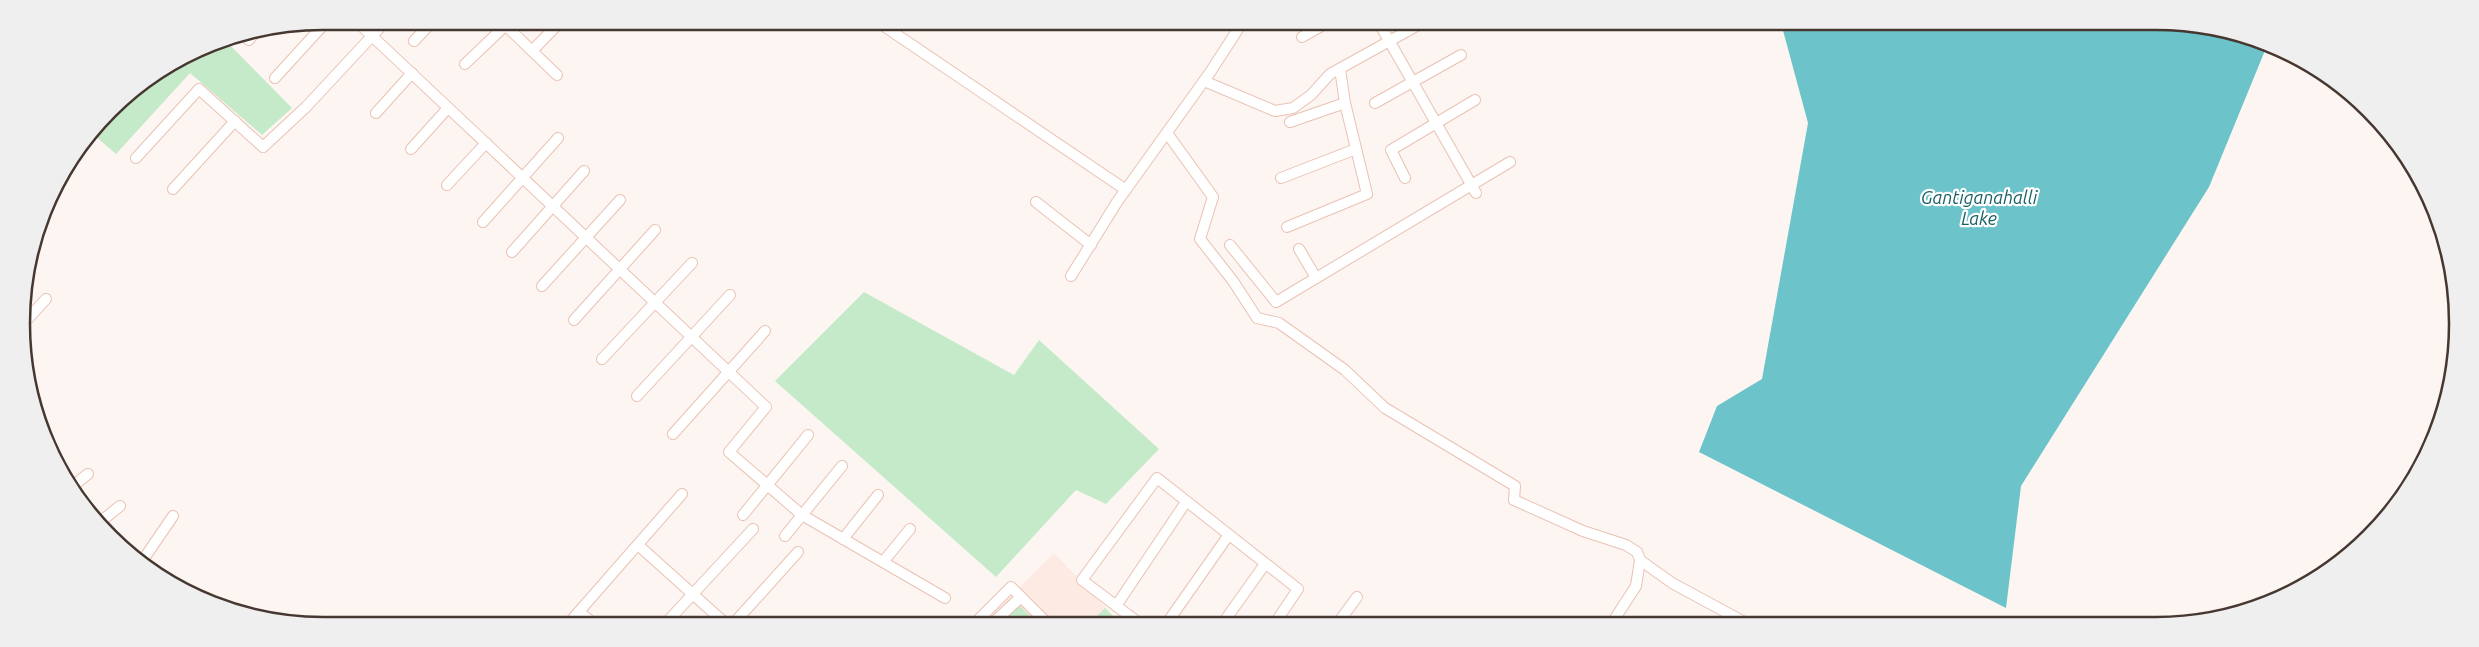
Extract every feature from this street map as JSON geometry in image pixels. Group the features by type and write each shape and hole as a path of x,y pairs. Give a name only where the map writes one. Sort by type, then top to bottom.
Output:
{"street":[{"path":"275,78 319,30"},
{"path":"366,30 766,407 729,452 802,515 945,598"},
{"path":"136,158 199,89 263,146 306,107 379,30"},
{"path":"414,40 424,30"},
{"path":"465,64 497,30"},
{"path":"511,30 557,75"},
{"path":"532,50 552,30"},
{"path":"890,30 1126,190"},
{"path":"1071,276 1126,190 1204,81 1237,30"},
{"path":"1302,37 1315,30"},
{"path":"1383,30 1474,189"},
{"path":"1204,81 1275,111 1294,108 1311,95 1330,74 1408,30"},
{"path":"1375,104 1461,55"},
{"path":"1287,227 1367,194 1345,103 1340,69"},
{"path":"376,113 412,73"},
{"path":"1405,178 1391,150 1475,100"},
{"path":"1290,122 1345,103"},
{"path":"411,149 448,108"},
{"path":"173,189 235,121"},
{"path":"1167,133 1213,197 1200,239 1233,281 1256,318 1279,323 1344,370 1385,408 1515,486 1514,500 1583,531 1626,545 1636,552 1640,560 1672,583 1735,617"},
{"path":"483,222 558,138"},
{"path":"447,184 486,143"},
{"path":"1281,178 1356,149"},
{"path":"1230,245 1276,302 1474,189 1510,162"},
{"path":"512,252 584,171"},
{"path":"542,286 620,200"},
{"path":"1036,202 1091,245"},
{"path":"574,320 655,230"},
{"path":"1299,249 1316,278"},
{"path":"602,359 692,263"},
{"path":"637,396 730,295"},
{"path":"31,314 46,299"},
{"path":"673,434 765,331"},
{"path":"743,515 808,435"},
{"path":"785,536 842,466"},
{"path":"77,483 88,474"},
{"path":"1130,617 1082,580 1157,478 1228,536 1298,589 1279,617"},
{"path":"574,617 682,494"},
{"path":"843,539 878,495"},
{"path":"1116,606 1186,502"},
{"path":"104,518 120,506"},
{"path":"145,556 173,516"},
{"path":"672,617 753,529"},
{"path":"883,562 910,529"},
{"path":"1170,617 1228,536"},
{"path":"638,545 718,617"},
{"path":"739,617 798,552"},
{"path":"1616,617 1636,586 1640,560"},
{"path":"1227,617 1264,564"},
{"path":"981,617 1011,587 1041,617"},
{"path":"999,617 1021,597"},
{"path":"1343,617 1357,597"},
{"path":"579,612 585,617"}],"shaded area":[{"path":"1054,553 1114,617 990,617"}],"green space":[{"path":"230,46 292,108 262,135 190,73 116,154 97,138 116,116 160,79 194,60"},
{"path":"864,292 1014,375 1039,340 1159,449 1106,504 1076,490 996,577 775,381"},
{"path":"1019,605 1031,617 1006,617"},
{"path":"1105,608 1114,617 1096,617"}],"water":[{"name":"Gantiganahalli Lake","path":"1783,30 2156,30 2213,36 2265,51 2209,187 2021,486 2006,608 1699,452 1717,406 1762,379 1808,123"}]}
